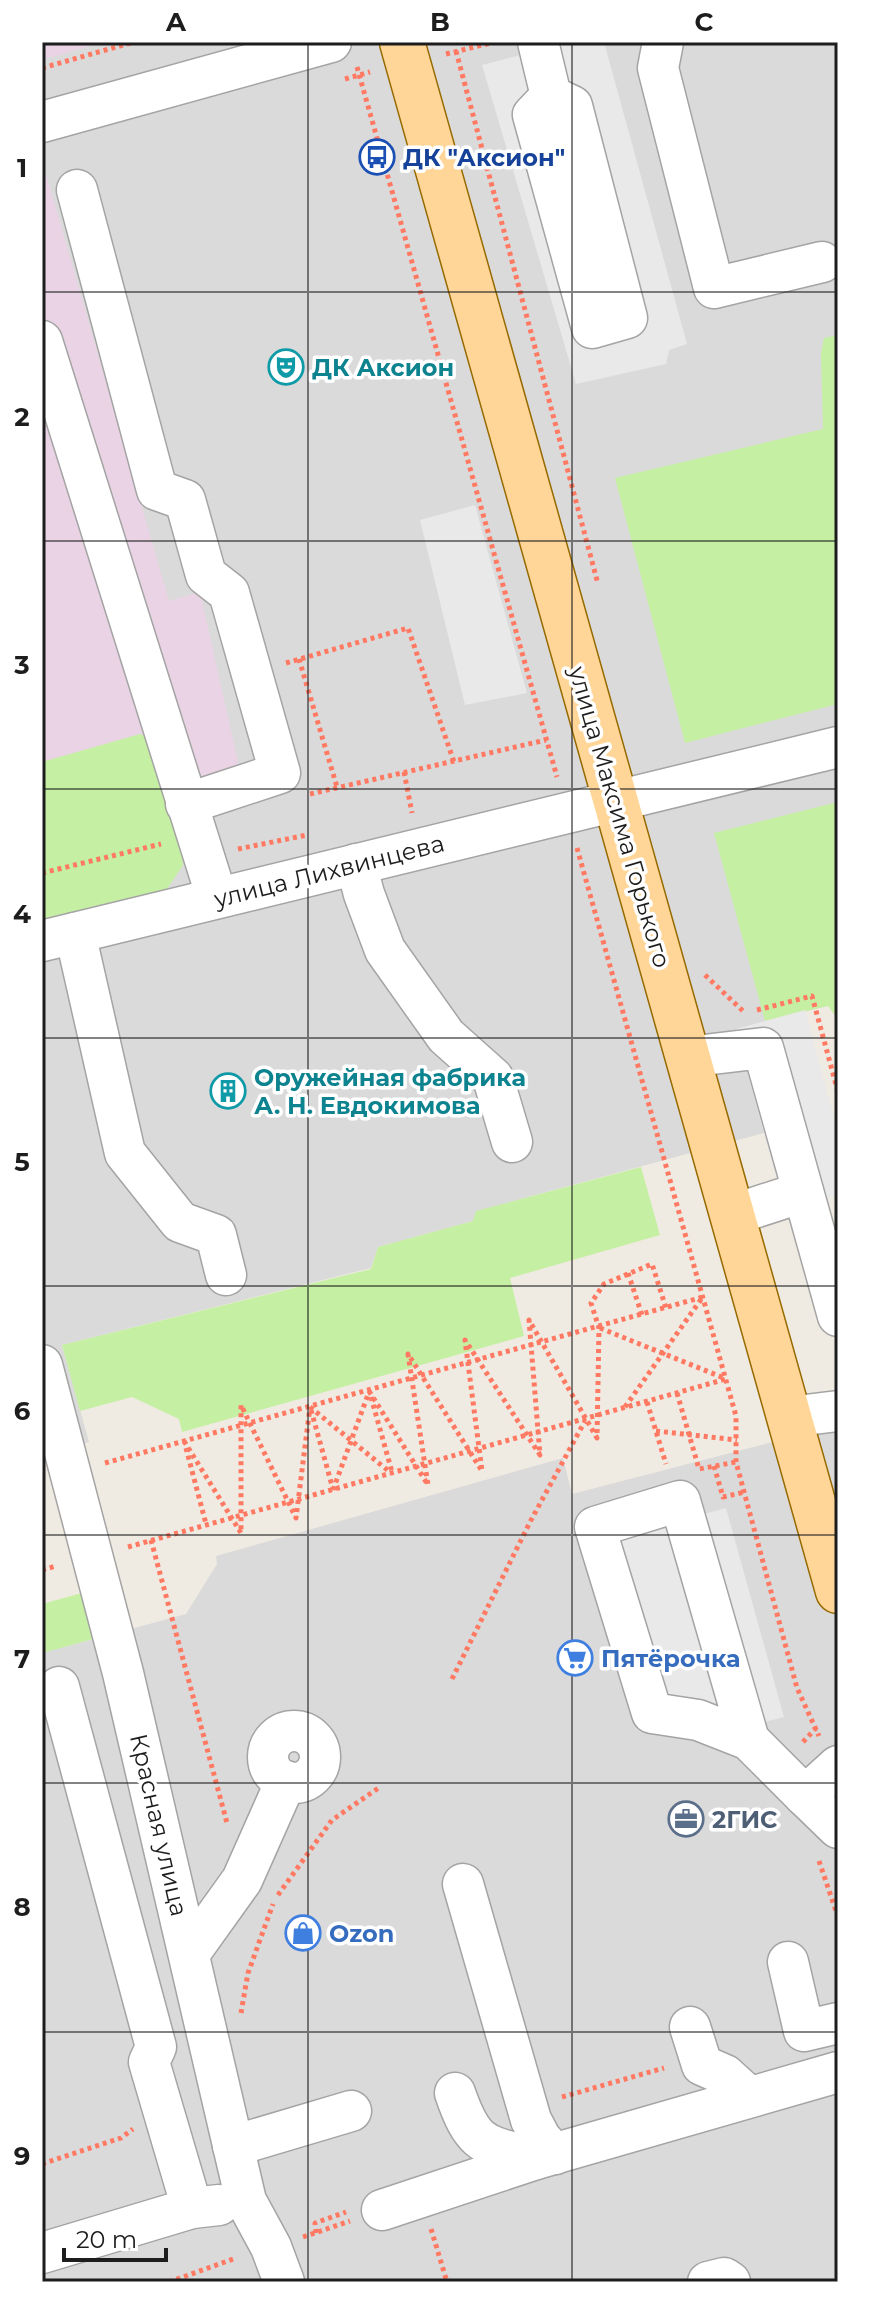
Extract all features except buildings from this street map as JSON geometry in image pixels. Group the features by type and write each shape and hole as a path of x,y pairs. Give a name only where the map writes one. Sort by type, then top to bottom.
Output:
{"main road":[{"name":"улица Максима Горького","path":"402,42 838,1590"}],"street":[{"path":"42,122 331,42"},
{"path":"538,42 551,96"},
{"path":"663,42 658,68 714,288 822,262"},
{"path":"551,96 572,106 627,318 592,328 533,115 551,96"},
{"path":"77,190 157,490 185,500 206,575 229,593 280,773 191,819"},
{"path":"42,341 217,898"},
{"name":"улица Лихвинцева","path":"59,937 838,747"},
{"path":"356,864 385,950 446,1036 493,1078 512,1142"},
{"path":"59,937 125,1153 180,1222 216,1235 226,1275"},
{"path":"687,1057 750,1031 763,1048 838,1316"},
{"path":"732,1215 803,1192"},
{"name":"Красная улица","path":"42,1365 123,1673 246,2201 271,2247 284,2282"},
{"path":"789,1417 838,1411"},
{"path":"749,1740 680,1501 595,1527 652,1713 698,1720 749,1740 805,1796 827,1839"},
{"path":"59,1687 156,2047 149,2062 192,2208"},
{"path":"805,1796 836,1767"},
{"path":"189,1954 258,1891 286,1781"},
{"path":"463,1884 531,2120 546,2156"},
{"path":"788,1962 804,2031 838,2023"},
{"path":"690,2027 702,2065 725,2075 749,2097"},
{"path":"382,2210 546,2156 838,2072"},
{"path":"455,2093 465,2123 484,2143 546,2156"},
{"path":"233,2146 351,2111"},
{"path":"42,2253 192,2208 246,2201"},
{"path":"708,2282 724,2278 730,2282"}],"path":[{"path":"42,68 134,42"},
{"path":"456,51 600,591"},
{"path":"359,75 726,1379 736,1416 736,1462 797,1688 836,1767"},
{"path":"251,672 408,628 454,762"},
{"path":"299,659 337,787 546,740"},
{"path":"404,772 412,813"},
{"path":"42,873 191,819"},
{"path":"703,973 750,1031 812,996 838,1092"},
{"path":"369,1391 428,1485 408,1354 482,1471 465,1340 540,1455 529,1320 597,1438 599,1328 591,1303 604,1284 652,1264 666,1308"},
{"path":"628,1273 642,1315"},
{"path":"70,1471 412,1380 703,1297"},
{"path":"624,1408 703,1297"},
{"path":"599,1328 726,1379"},
{"path":"42,1570 726,1379"},
{"path":"333,1490 369,1391"},
{"path":"369,1391 392,1473"},
{"path":"677,1393 699,1469 736,1462"},
{"path":"647,1402 666,1464"},
{"path":"184,1441 241,1533 241,1405 296,1518 310,1407"},
{"path":"310,1407 392,1473"},
{"path":"310,1407 333,1490"},
{"path":"452,1679 530,1522 586,1419"},
{"path":"656,1431 737,1440"},
{"path":"184,1441 206,1524"},
{"path":"714,1466 723,1497 745,1492"},
{"path":"151,1540 258,1891 332,1820 380,1787"},
{"path":"827,1839 838,1917"},
{"path":"572,2094 647,2072"},
{"path":"42,2164 121,2138 144,2121"},
{"path":"420,2196 447,2282"},
{"path":"169,2282 247,2254"}],"shaded area":[{"path":"42,42 838,42 838,1003 736,1030 764,1133 477,1211 473,1221 378,1247 371,1268 62,1345 89,1442 42,1455"},
{"path":"42,42 104,42 42,60"},
{"path":"572,42 604,42 687,344 669,350 666,364 576,384 482,65"},
{"path":"46,174 169,601 200,592 240,771 42,868 42,175"},
{"path":"475,505 527,693 465,705 420,520"},
{"path":"805,1010 838,1132 838,1196 785,1210 736,1029"},
{"path":"838,1425 838,2282 42,2282 42,1653 186,1614 217,1564 216,1556 563,1458 572,1494"},
{"path":"726,1508 784,1717 739,1729 658,1696 614,1539"}],"green space":[{"path":"838,335 838,704 685,743 615,478 823,429 821,353 824,338"},
{"path":"140,734 157,741 180,835 183,865 167,889 42,919 42,762"},
{"path":"838,802 838,1019 828,1006 765,1021 714,833"},
{"path":"641,1167 660,1235 510,1278 524,1336 182,1432 179,1419 132,1397 80,1411 62,1345 371,1269 378,1247 473,1221 476,1211"},
{"path":"89,1591 101,1637 42,1653 42,1604"}],"place":[{"name":"ДК \"Аксион\"","path":"377,157"},
{"name":"ДК Аксион","path":"286,367"},
{"name":"Оружейная фабрика А. Н. Евдокимова","path":"228,1091"},
{"name":"Пятёрочка","path":"575,1658"},
{"name":"2ГИС","path":"686,1819"},
{"name":"Ozon","path":"303,1933"}]}
